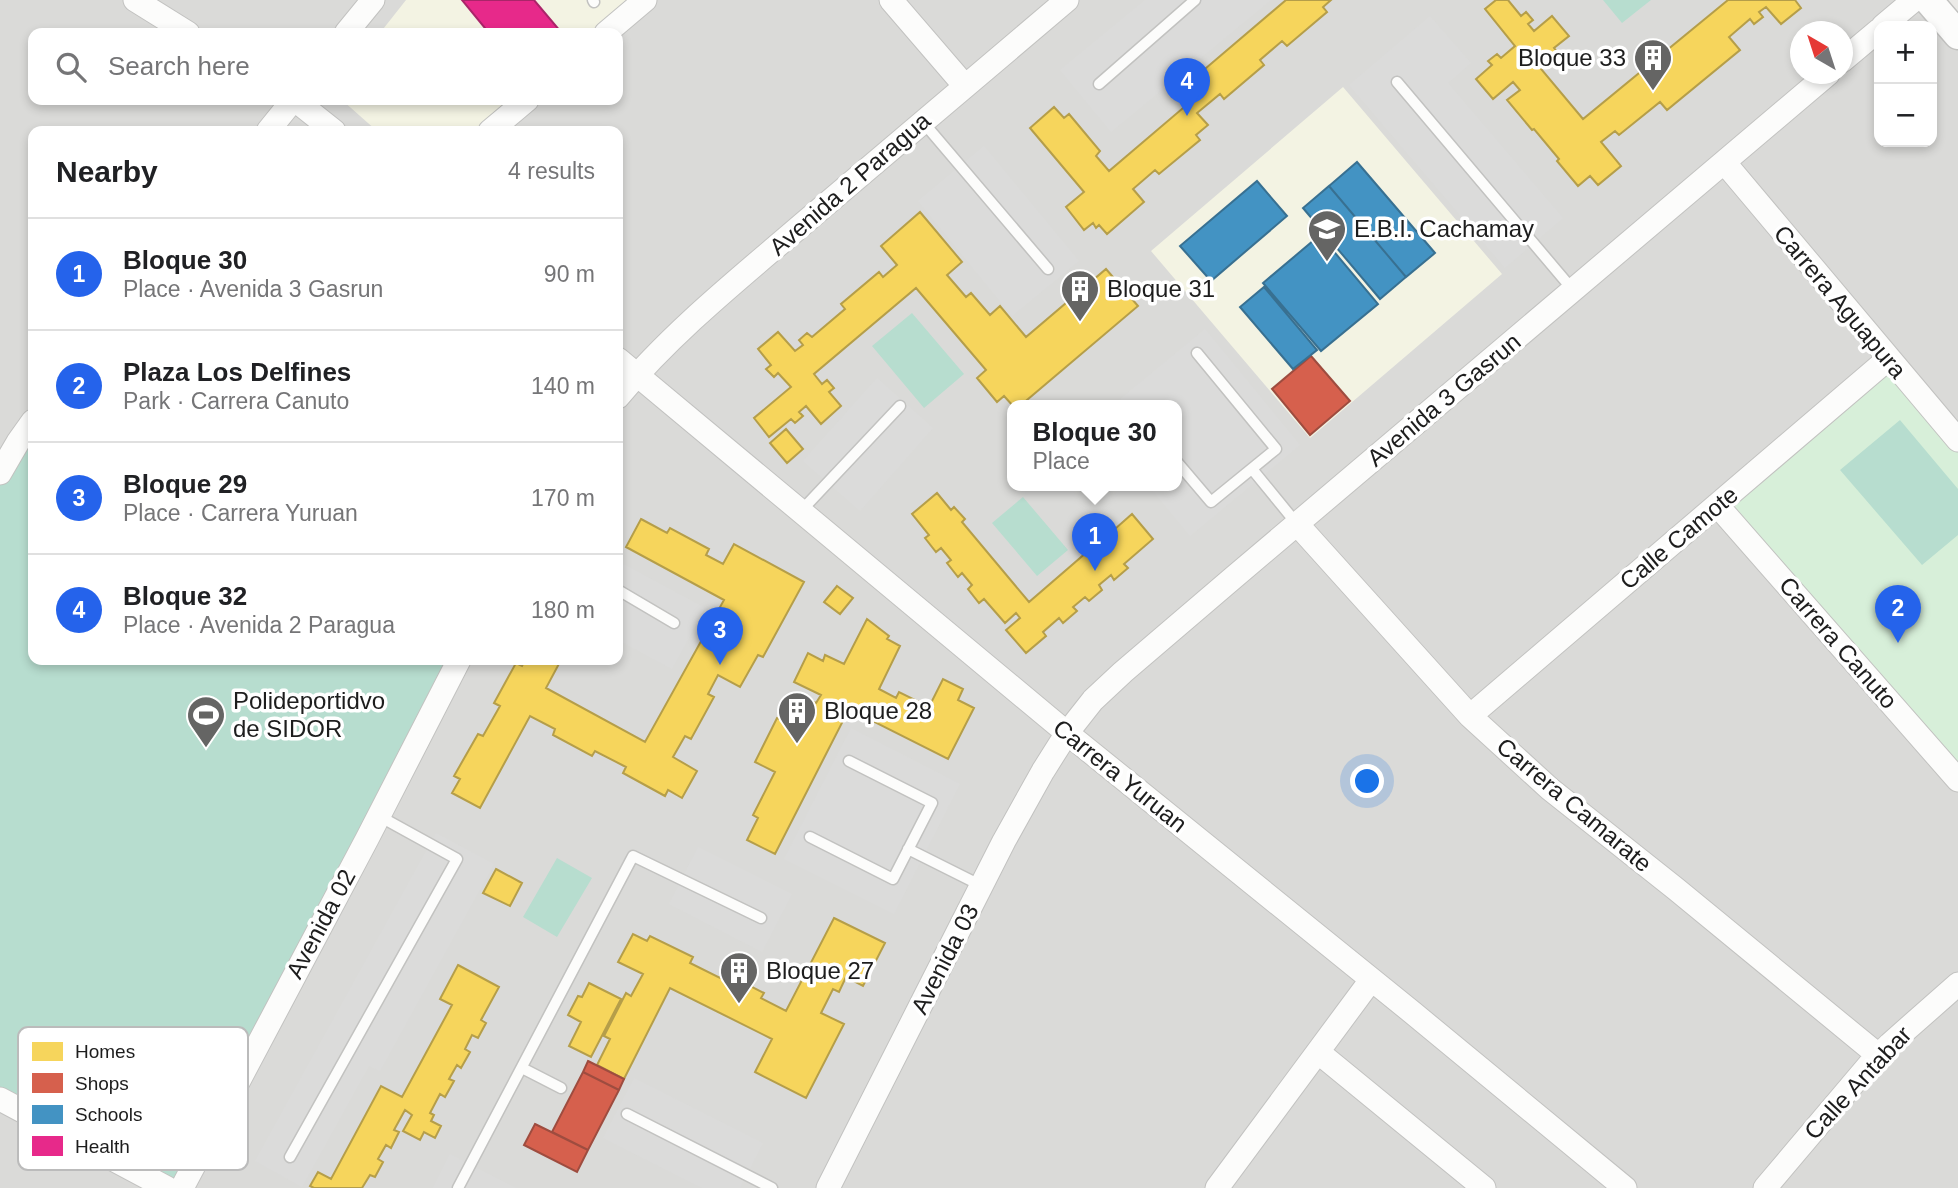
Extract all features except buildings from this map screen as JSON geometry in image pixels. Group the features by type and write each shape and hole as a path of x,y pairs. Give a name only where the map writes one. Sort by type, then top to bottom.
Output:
{"street":[{"path":"135,0 180,28"},
{"path":"350,28 373,0"},
{"path":"612,28 645,0"},
{"path":"891,0 965,86"},
{"name":"Avenida 2 Paragua","path":"637,374 735,282 1068,0"},
{"path":"1890,21 1914,0"},
{"path":"1928,0 1958,35"},
{"path":"1853,52 1874,34"},
{"name":"Avenida 3 Gasrun","path":"1067,733 1093,700 1123,672 1816,84"},
{"path":"272,126 290,105"},
{"path":"300,105 328,126"},
{"path":"496,126 521,105"},
{"name":"Carrera Aguapura","path":"1724,162 1958,440"},
{"name":"Calle Camote","path":"1470,716 1888,359"},
{"name":"Carrera Yuruan","path":"623,363 1067,733 1625,1188"},
{"path":"623,391 637,374"},
{"path":"4,458 28,427"},
{"name":"Carrera Canuto","path":"1717,505 1958,780"},
{"name":"Carrera Camarate","path":"1297,524 1470,716 1550,789 1878,1055"},
{"name":"Avenida 02","path":"248,1063 456,665"},
{"name":"Avenida 03","path":"828,1188 982,886 1043,771 1067,733"},
{"path":"1217,1188 1371,980"},
{"name":"Calle Antabar","path":"1765,1188 1878,1055 1958,984"},
{"path":"1318,1052 1485,1188"},
{"path":"0,1100 18,1109"},
{"path":"133,1170 167,1188"},
{"name":"Avenida 02","path":"182,1188 192,1170"}],"lane":[{"path":"1099,84 1194,0"},
{"path":"1397,82 1573,290"},
{"path":"923,122 1048,270"},
{"path":"1182,468 1211,502 1276,449 1196,353"},
{"path":"801,512 900,407"},
{"path":"1251,469 1297,524"},
{"path":"623,593 674,622"},
{"path":"810,837 892,879 932,803 849,761"},
{"path":"290,1157 457,859 379,816"},
{"path":"908,849 982,886"},
{"path":"458,1188 633,856 761,918"},
{"path":"522,1068 561,1088"},
{"path":"627,1114 772,1188"}],"shaded area":[{"path":"0,0 1928,0 1958,35 1958,1188 0,1188"},
{"path":"406,0 632,0 598,28 384,28"},
{"path":"1145,0 1271,0 1111,132 1060,70"},
{"path":"1430,16 1471,63 1448,83 1563,218 1505,268 1349,85"},
{"name":"E.B.I. Cachamay","path":"1343,87 1502,274 1310,438 1151,251"},
{"path":"348,105 507,105 482,126 371,126"},
{"path":"984,146 1079,261 1012,316 918,201"},
{"path":"1205,329 1300,445 1190,536 1153,491 1182,491 1182,400 1119,400"},
{"path":"877,378 933,428 860,511 803,461"},
{"path":"623,564 705,608 672,669 623,643"},
{"path":"851,728 960,784 894,914 784,859"},
{"path":"436,833 494,864 380,1071 369,1066 302,1187 255,1161"},
{"path":"698,847 792,894 762,952 669,904"},
{"path":"634,1078 763,1143 740,1188 702,1188 603,1138"},
{"path":"450,1154 516,1188 433,1188"}],"green space":[{"path":"1603,0 1651,0 1622,23"},
{"path":"912,313 964,374 924,408 872,346"},
{"path":"1888,359 1958,440 1958,780 1717,505"},
{"path":"1900,420 1958,489 1958,535 1922,565 1840,470"},
{"name":"Polideportidvo de SIDOR","path":"28,429 28,665 456,665 248,1067 248,1027 18,1027 18,1106 0,1097 0,473"},
{"path":"1023,497 1068,550 1037,576 992,523"},
{"path":"557,858 592,878 557,937 523,917"},
{"name":"Polideportidvo de SIDOR","path":"148,1170 194,1170 185,1188"}],"place":[{"name":"Bloque 33","path":"1653,92"},
{"name":"Bloque 32","path":"1187,116"},
{"name":"E.B.I. Cachamay","path":"1327,263"},
{"name":"Bloque 31","path":"1080,323"},
{"name":"Bloque 30","path":"1095,571"},
{"name":"Plaza Los Delfines","path":"1898,643"},
{"name":"Bloque 29","path":"720,665"},
{"name":"Bloque 28","path":"797,745"},
{"name":"Polideportidvo de SIDOR","path":"206,749"},
{"name":"Bloque 27","path":"739,1005"}]}
